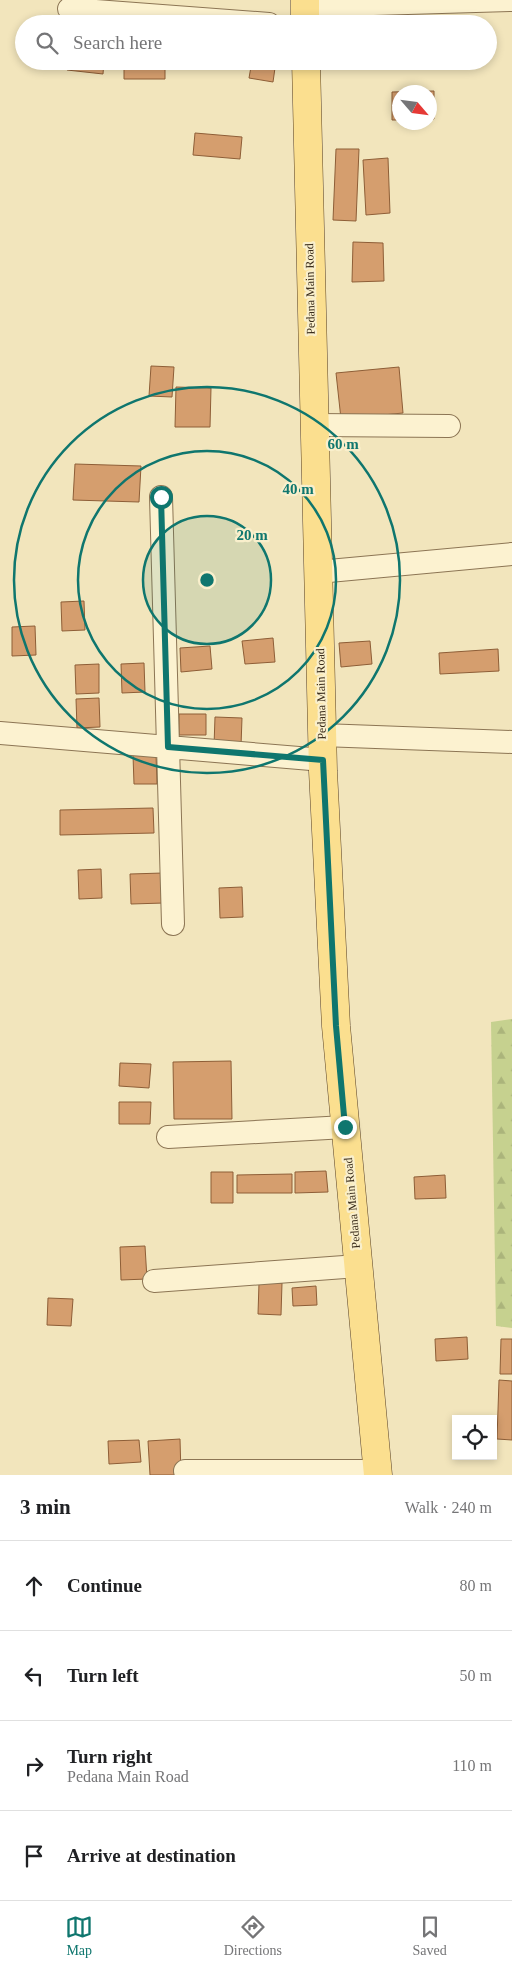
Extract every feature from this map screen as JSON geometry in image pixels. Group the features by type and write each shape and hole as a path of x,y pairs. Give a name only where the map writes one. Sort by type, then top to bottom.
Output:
{"main road":[{"name":"Pedana Main Road","path":"306,70 322,747 336,1017 378,1473"}],"street":[{"path":"305,10 512,0"},
{"path":"68,9 148,15"},
{"path":"314,425 448,426"},
{"path":"161,497 172,924"},
{"path":"318,572 512,554"},
{"path":"0,733 168,747 322,747 512,742"},
{"path":"168,1137 345,1127"},
{"path":"154,1281 358,1266"},
{"path":"185,1471 378,1473"}],"green space":[{"path":"512,1019 512,1328 496,1326 491,1022"}],"building":[{"path":"67,70 103,70 103,74"},
{"path":"124,70 165,70 165,79 124,79"},
{"path":"250,70 275,70 273,82 249,78"},
{"path":"195,133 242,137 240,159 193,155"},
{"path":"336,149 359,149 356,221 333,220"},
{"path":"388,158 390,213 366,215 363,160"},
{"path":"353,242 383,243 384,281 352,282"},
{"path":"151,366 174,367 172,397 149,396"},
{"path":"399,367 403,413 341,419 336,373"},
{"path":"176,387 211,388 210,427 175,427"},
{"path":"75,464 141,466 139,502 73,500"},
{"path":"84,601 85,630 62,631 61,602"},
{"path":"35,626 36,655 12,656 12,627"},
{"path":"273,638 275,662 245,664 242,641"},
{"path":"370,641 372,664 341,667 339,643"},
{"path":"210,646 212,669 181,672 180,648"},
{"path":"498,649 499,671 440,674 439,653"},
{"path":"144,663 145,692 122,693 121,664"},
{"path":"99,664 99,693 76,694 75,665"},
{"path":"99,698 100,727 77,728 76,699"},
{"path":"179,714 206,714 206,735 179,735"},
{"path":"215,717 242,718 241,746 214,746"},
{"path":"156,754 157,784 134,784 133,755"},
{"path":"153,808 154,833 60,835 60,810"},
{"path":"101,869 102,898 79,899 78,870"},
{"path":"163,873 164,903 131,904 130,874"},
{"path":"242,887 243,917 220,918 219,888"},
{"path":"231,1061 232,1119 174,1119 173,1062"},
{"path":"120,1063 151,1064 149,1088 119,1086"},
{"path":"119,1102 151,1102 150,1124 119,1124"},
{"path":"326,1171 328,1192 295,1193 295,1172"},
{"path":"211,1172 233,1172 233,1203 211,1203"},
{"path":"292,1174 292,1193 237,1193 237,1175"},
{"path":"445,1175 446,1198 415,1199 414,1177"},
{"path":"145,1246 147,1279 121,1280 120,1247"},
{"path":"259,1283 282,1283 281,1315 258,1314"},
{"path":"316,1286 317,1305 293,1306 292,1288"},
{"path":"48,1298 73,1299 71,1326 47,1325"},
{"path":"467,1337 468,1359 436,1361 435,1339"},
{"path":"501,1339 512,1339 512,1374 500,1374"},
{"path":"499,1380 512,1381 512,1440 497,1439"},
{"path":"180,1439 181,1475 150,1475 148,1441"},
{"path":"139,1440 141,1462 109,1464 108,1441"}],"route":[{"path":"161,497 168,747 323,760 336,1026 345,1127"}]}
